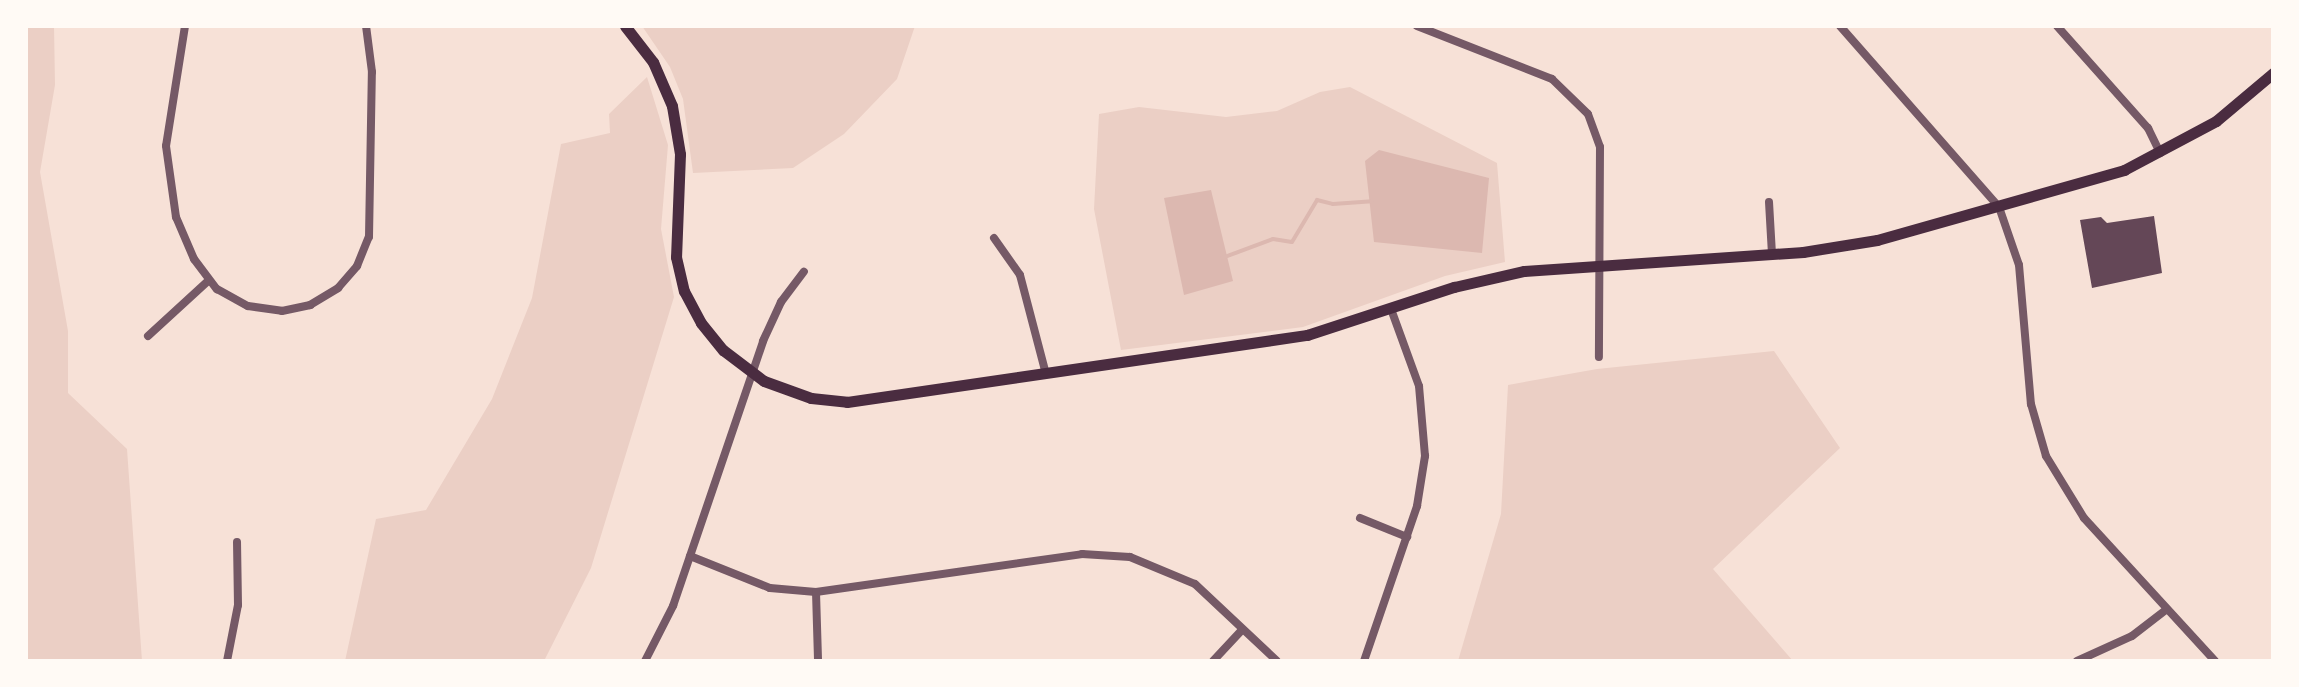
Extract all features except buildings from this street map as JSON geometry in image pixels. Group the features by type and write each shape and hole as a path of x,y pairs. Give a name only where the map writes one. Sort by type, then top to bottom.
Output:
{"main road":[{"path":"625,26 653,62 676,122 680,173 674,239 684,291 711,338 751,374 795,394 847,402 1307,335 1491,276 1599,263 1772,254 1865,243 2088,183 2160,153 2216,121 2273,73"}],"street":[{"path":"185,26 168,127 168,180 181,233 208,281 238,302 282,311 325,298 357,266 370,225 372,59 366,26"},
{"path":"1417,26 1552,79 1581,104 1600,147 1599,357"},
{"path":"1840,26 1999,207 2019,265 2029,388 2041,445 2084,518 2215,661"},
{"path":"2057,26 2144,122 2160,153"},
{"path":"1769,202 1772,254"},
{"path":"994,238 1020,275 1046,374"},
{"path":"645,661 669,616 751,374 781,302 804,272"},
{"path":"148,336 208,281"},
{"path":"1364,661 1407,537 1423,474 1424,420 1414,369 1391,309"},
{"path":"1360,518 1407,537"},
{"path":"227,661 238,605 237,542"},
{"path":"690,556 770,588 816,592 1106,553 1143,560 1182,576 1215,601 1241,631 1277,661"},
{"path":"816,592 818,661"},
{"path":"2077,661 2132,636 2167,609"},
{"path":"1213,661 1241,631"}],"shaded area":[{"path":"26,26 54,26 55,85 40,172 68,331 68,393 127,449 142,661 26,661"},
{"path":"642,26 915,26 897,79 844,134 793,168 693,173 683,99 670,67"},
{"path":"647,77 668,145 661,229 674,297 591,568 544,661 345,661 376,519 426,510 492,399 532,298 561,144 610,133 609,114"},
{"path":"1350,87 1497,163 1505,262 1445,276 1303,327 1121,350 1094,209 1099,114 1139,107 1226,117 1277,111 1320,92"},
{"path":"1379,150 1489,178 1482,253 1374,242 1365,161"},
{"path":"1211,190 1233,281 1184,295 1164,198"},
{"path":"1774,351 1840,448 1713,569 1793,661 1458,661 1501,514 1508,385 1597,369"}],"waterway":[{"path":"1222,258 1273,239 1292,242 1317,200 1333,204 1372,201"}]}
